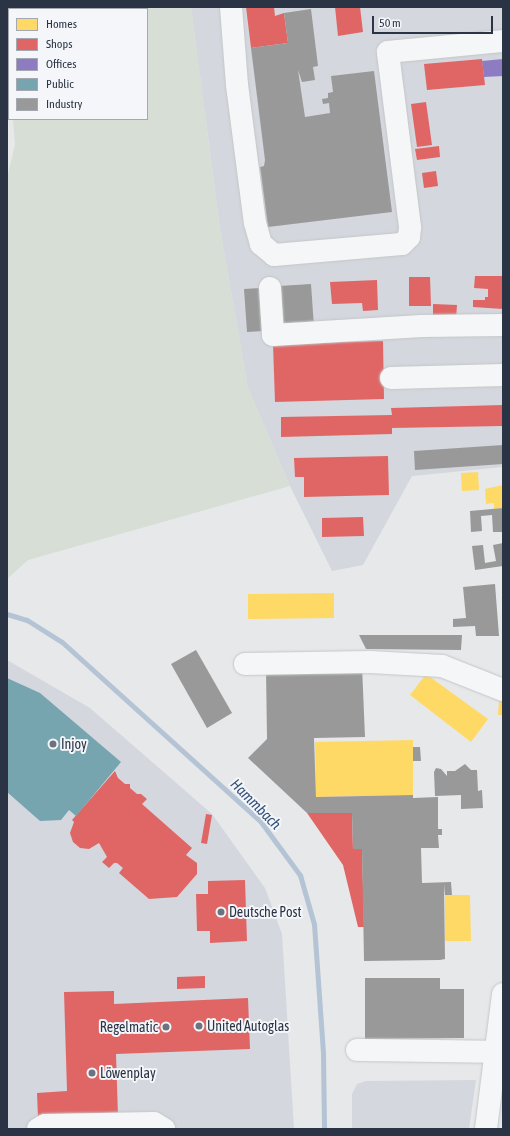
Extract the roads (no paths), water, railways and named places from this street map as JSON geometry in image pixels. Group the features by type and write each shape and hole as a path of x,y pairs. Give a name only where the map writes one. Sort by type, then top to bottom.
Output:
{"street":[{"path":"231,7 237,85 255,223 261,244 274,255 402,244 409,237 410,227 388,52 503,42"},
{"path":"270,288 273,335 422,326 503,325"},
{"path":"391,378 503,375"},
{"path":"245,664 370,662 434,665 452,668 503,690"},
{"path":"486,1129 503,994"},
{"path":"357,1050 496,1052"},
{"path":"38,1129 45,1125 154,1123 164,1129"}],"waterway":[{"name":"Hammbach","path":"7,614 27,620 62,642 261,822 300,875 314,924 323,1053 324,1129"}],"place":[{"name":"Injoy","path":"53,744"},
{"name":"Deutsche Post","path":"221,912"},
{"name":"United Autoglas","path":"199,1026"},
{"name":"Regelmatic","path":"166,1027"},
{"name":"Löwenplay","path":"92,1073"}]}
